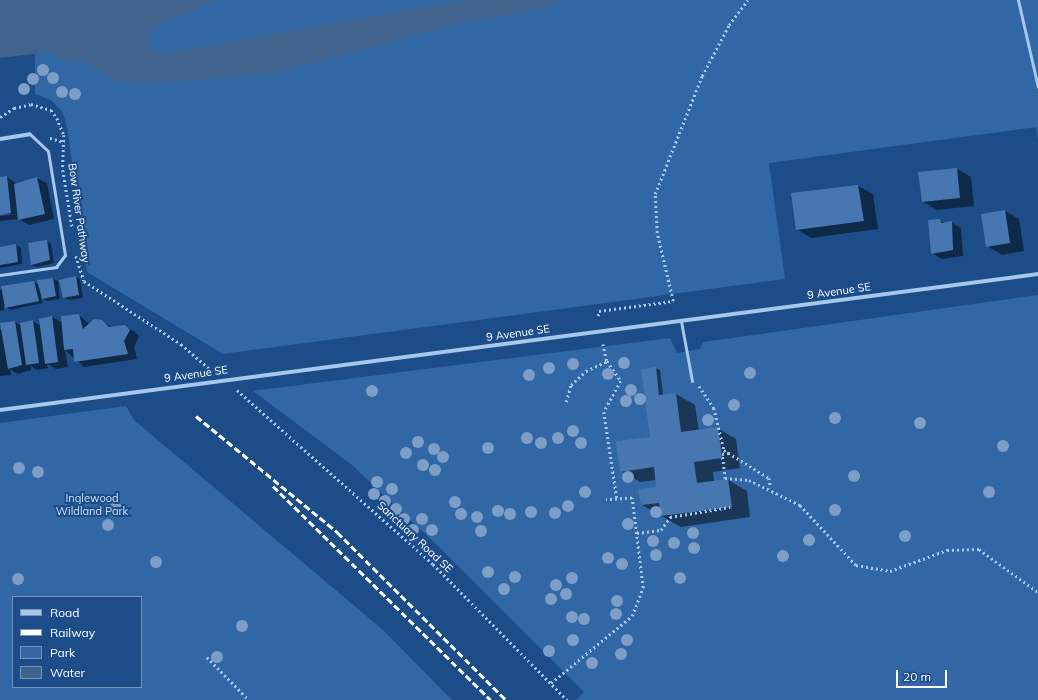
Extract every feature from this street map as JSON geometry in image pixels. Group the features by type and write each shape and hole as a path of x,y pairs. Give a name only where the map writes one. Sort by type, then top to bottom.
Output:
{"street":[{"path":"0,139 30,134"},
{"name":"9 Avenue SE","path":"0,410 1038,274"}],"lane":[{"path":"1018,0 1038,87"},
{"path":"0,275 56,267 65,255 48,150 30,134"},
{"path":"682,321 692,381"}],"path":[{"path":"598,316 599,311 673,301 657,233 655,194 702,76 729,25 748,0"},
{"name":"Bow River Pathway","path":"0,117 14,108 32,104 51,110 57,118 64,135 64,170 73,234"},
{"name":"Bow River Pathway","path":"75,250 84,281 181,344 200,362"},
{"path":"603,344 607,361 621,381 604,412 617,499"},
{"path":"566,402 571,385 586,371 607,361"},
{"path":"692,381 701,388 714,408 724,450 770,478 771,488"},
{"name":"Sanctuary Road SE","path":"243,395 433,564 567,700"},
{"path":"728,453 722,454 725,479 749,480 771,488 800,505 856,566 873,570 908,566 948,550 979,549 1038,592"},
{"path":"551,683 632,616 643,588 632,498 606,500"},
{"path":"637,533 661,530 670,517 730,507"},
{"path":"207,657 249,700"}],"green space":[{"path":"192,0 1038,0 1038,140 1036,127 769,163 785,279 223,354 87,272 67,126 62,111 51,100 35,94 35,44"},
{"path":"1038,295 1038,700 576,700 584,692 439,547 352,465 253,391 670,338 677,353 700,349 703,342"},
{"name":"Inglewood Wildland Park","path":"126,406 134,420 383,630 452,700 0,700 0,423"}],"water":[{"path":"0,0 218,0 156,26 147,36 150,48 162,54 463,0 566,0 548,7 458,24 276,73 145,84 116,81 83,61 69,62 48,52 0,58"}],"building":[{"path":"957,168 960,198 922,202 918,172"},
{"path":"7,176 11,213 0,215 0,177"},
{"path":"37,177 45,214 18,220 14,184"},
{"path":"858,185 864,221 796,230 791,193"},
{"path":"1005,210 1010,243 986,247 981,214"},
{"path":"940,219 941,223 952,221 953,250 931,254 928,220"},
{"path":"47,240 50,260 31,265 28,243"},
{"path":"16,244 18,262 0,265 0,247"},
{"path":"76,276 79,295 63,298 59,280"},
{"path":"53,278 56,296 42,299 37,280"},
{"path":"34,281 39,301 5,308 1,286"},
{"path":"79,314 83,329 94,319 102,320 109,327 125,325 130,330 124,341 128,354 74,362 73,349 64,350 61,316"},
{"path":"52,316 58,362 45,364 39,319"},
{"path":"33,320 39,363 26,365 20,323"},
{"path":"15,321 22,365 8,369 0,323"},
{"path":"656,367 659,395 676,393 681,432 718,427 722,458 694,462 697,483 728,479 732,507 661,516 659,503 641,505 638,489 656,487 654,467 620,472 616,441 650,437 641,369"}],"railway":[{"path":"196,416 337,532 506,700"},
{"path":"273,486 491,700"}]}
